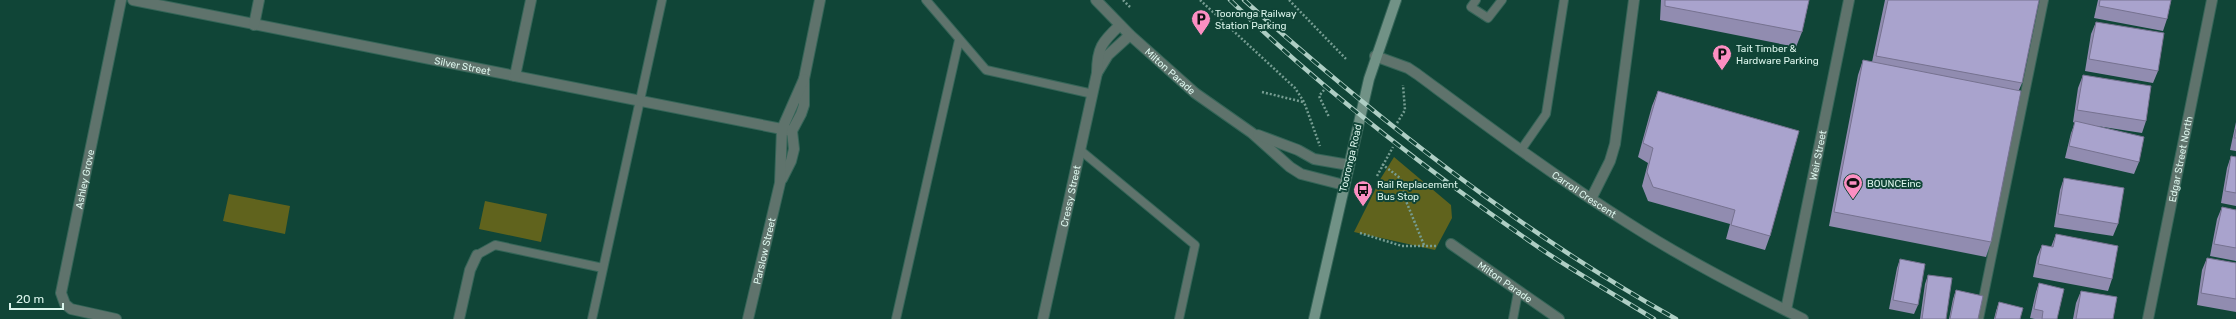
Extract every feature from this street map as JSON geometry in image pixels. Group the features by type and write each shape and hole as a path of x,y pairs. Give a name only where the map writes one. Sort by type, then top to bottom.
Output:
{"main road":[{"name":"Tooronga Road","path":"1314,319 1375,56 1396,0"}],"street":[{"name":"Ashley Grove","path":"116,319 71,309 65,304 61,293 121,0"},
{"name":"Silver Street","path":"133,0 787,130"},
{"path":"254,25 260,0"},
{"path":"515,76 531,0"},
{"name":"Parslow Street","path":"748,319 780,183 787,130 804,79 820,0"},
{"name":"Milton Parade","path":"1096,0 1130,35 1195,93 1252,133 1302,174 1344,185"},
{"path":"1591,199 1610,161 1615,144 1634,0"},
{"name":"Weir Street","path":"1786,310 1850,0"},
{"name":"Edgar Street North","path":"2148,319 2212,0"},
{"name":"Cressy Street","path":"1043,319 1093,94 1097,73 1097,55 1100,46 1120,25"},
{"name":"Cressy Street","path":"1097,73 1108,55 1130,35"},
{"name":"Carroll Crescent","path":"1375,56 1408,68 1591,199 1702,266 1803,319"},
{"name":"Milton Parade","path":"1252,133 1298,150 1314,159 1349,165"},
{"name":"Milton Parade","path":"1450,244 1559,319"},
{"path":"459,319 470,270 476,255"}],"lane":[{"path":"592,319 662,0"},
{"path":"926,0 986,70 1093,94"},
{"path":"1476,0 1471,7 1488,18 1502,0"},
{"path":"1522,150 1546,114 1564,0"},
{"path":"1979,319 2044,0"},
{"path":"896,319 959,40"},
{"path":"1080,150 1195,245 1179,319"},
{"path":"476,255 495,245 603,268"},
{"path":"1513,319 1518,292"}],"path":[{"path":"1123,0 1130,7"},
{"path":"1200,0 1295,88 1304,102 1321,147"},
{"path":"1289,0 1347,60"},
{"path":"1397,123 1405,110 1403,85"},
{"path":"1324,90 1319,96 1329,117"},
{"path":"1262,92 1304,102"},
{"path":"1377,176 1382,164 1393,147"},
{"path":"1382,164 1400,178 1406,201 1424,245"},
{"path":"1360,232 1402,246 1436,246"}],"shaded area":[{"path":"1394,157 1451,205 1452,218 1435,250 1354,232 1381,178"},
{"path":"229,194 290,206 285,234 223,221"},
{"path":"485,201 547,214 541,242 479,229"}],"building":[{"path":"1665,0 1809,0 1802,32 1665,6"},
{"path":"1888,0 2039,0 2022,83 1876,56"},
{"path":"2100,0 2171,0 2167,19 2099,6"},
{"path":"2096,22 2164,33 2158,71 2089,59"},
{"path":"1863,60 2021,91 1991,242 1834,212"},
{"path":"2083,75 2151,86 2146,121 2077,110"},
{"path":"1658,91 1799,131 1770,236 1731,225 1735,210 1653,187 1647,172 1653,148 1643,143"},
{"path":"2075,121 2144,137 2139,162 2069,146"},
{"path":"2231,156 2236,157 2236,193 2225,191"},
{"path":"2064,178 2124,188 2118,224 2058,214"},
{"path":"2222,207 2236,210 2236,248 2214,244"},
{"path":"2056,234 2118,246 2112,279 2038,264 2042,245 2053,247"},
{"path":"2207,258 2236,263 2236,299 2201,293"},
{"path":"1900,259 1925,264 1918,305 1893,300"},
{"path":"1928,275 1952,278 1946,319 1922,319"},
{"path":"2039,283 2064,289 2057,319 2042,319 2043,311 2034,309"},
{"path":"1956,290 1983,296 1978,319 1950,319"},
{"path":"2081,291 2117,297 2113,319 2076,319"},
{"path":"1999,302 2023,308 2020,319 1995,319"}],"railway":[{"path":"1230,0 1303,68 1420,162 1500,221 1541,249 1654,319"},
{"path":"1244,0 1346,88 1451,172 1561,249 1676,319"}],"place":[{"name":"Tooronga Railway Station Parking","path":"1201,36"},
{"name":"Tait Timber & Hardware Parking","path":"1722,71"},
{"name":"BOUNCEinc","path":"1853,200"},
{"name":"Rail Replacement Bus Stop","path":"1363,207"}]}
